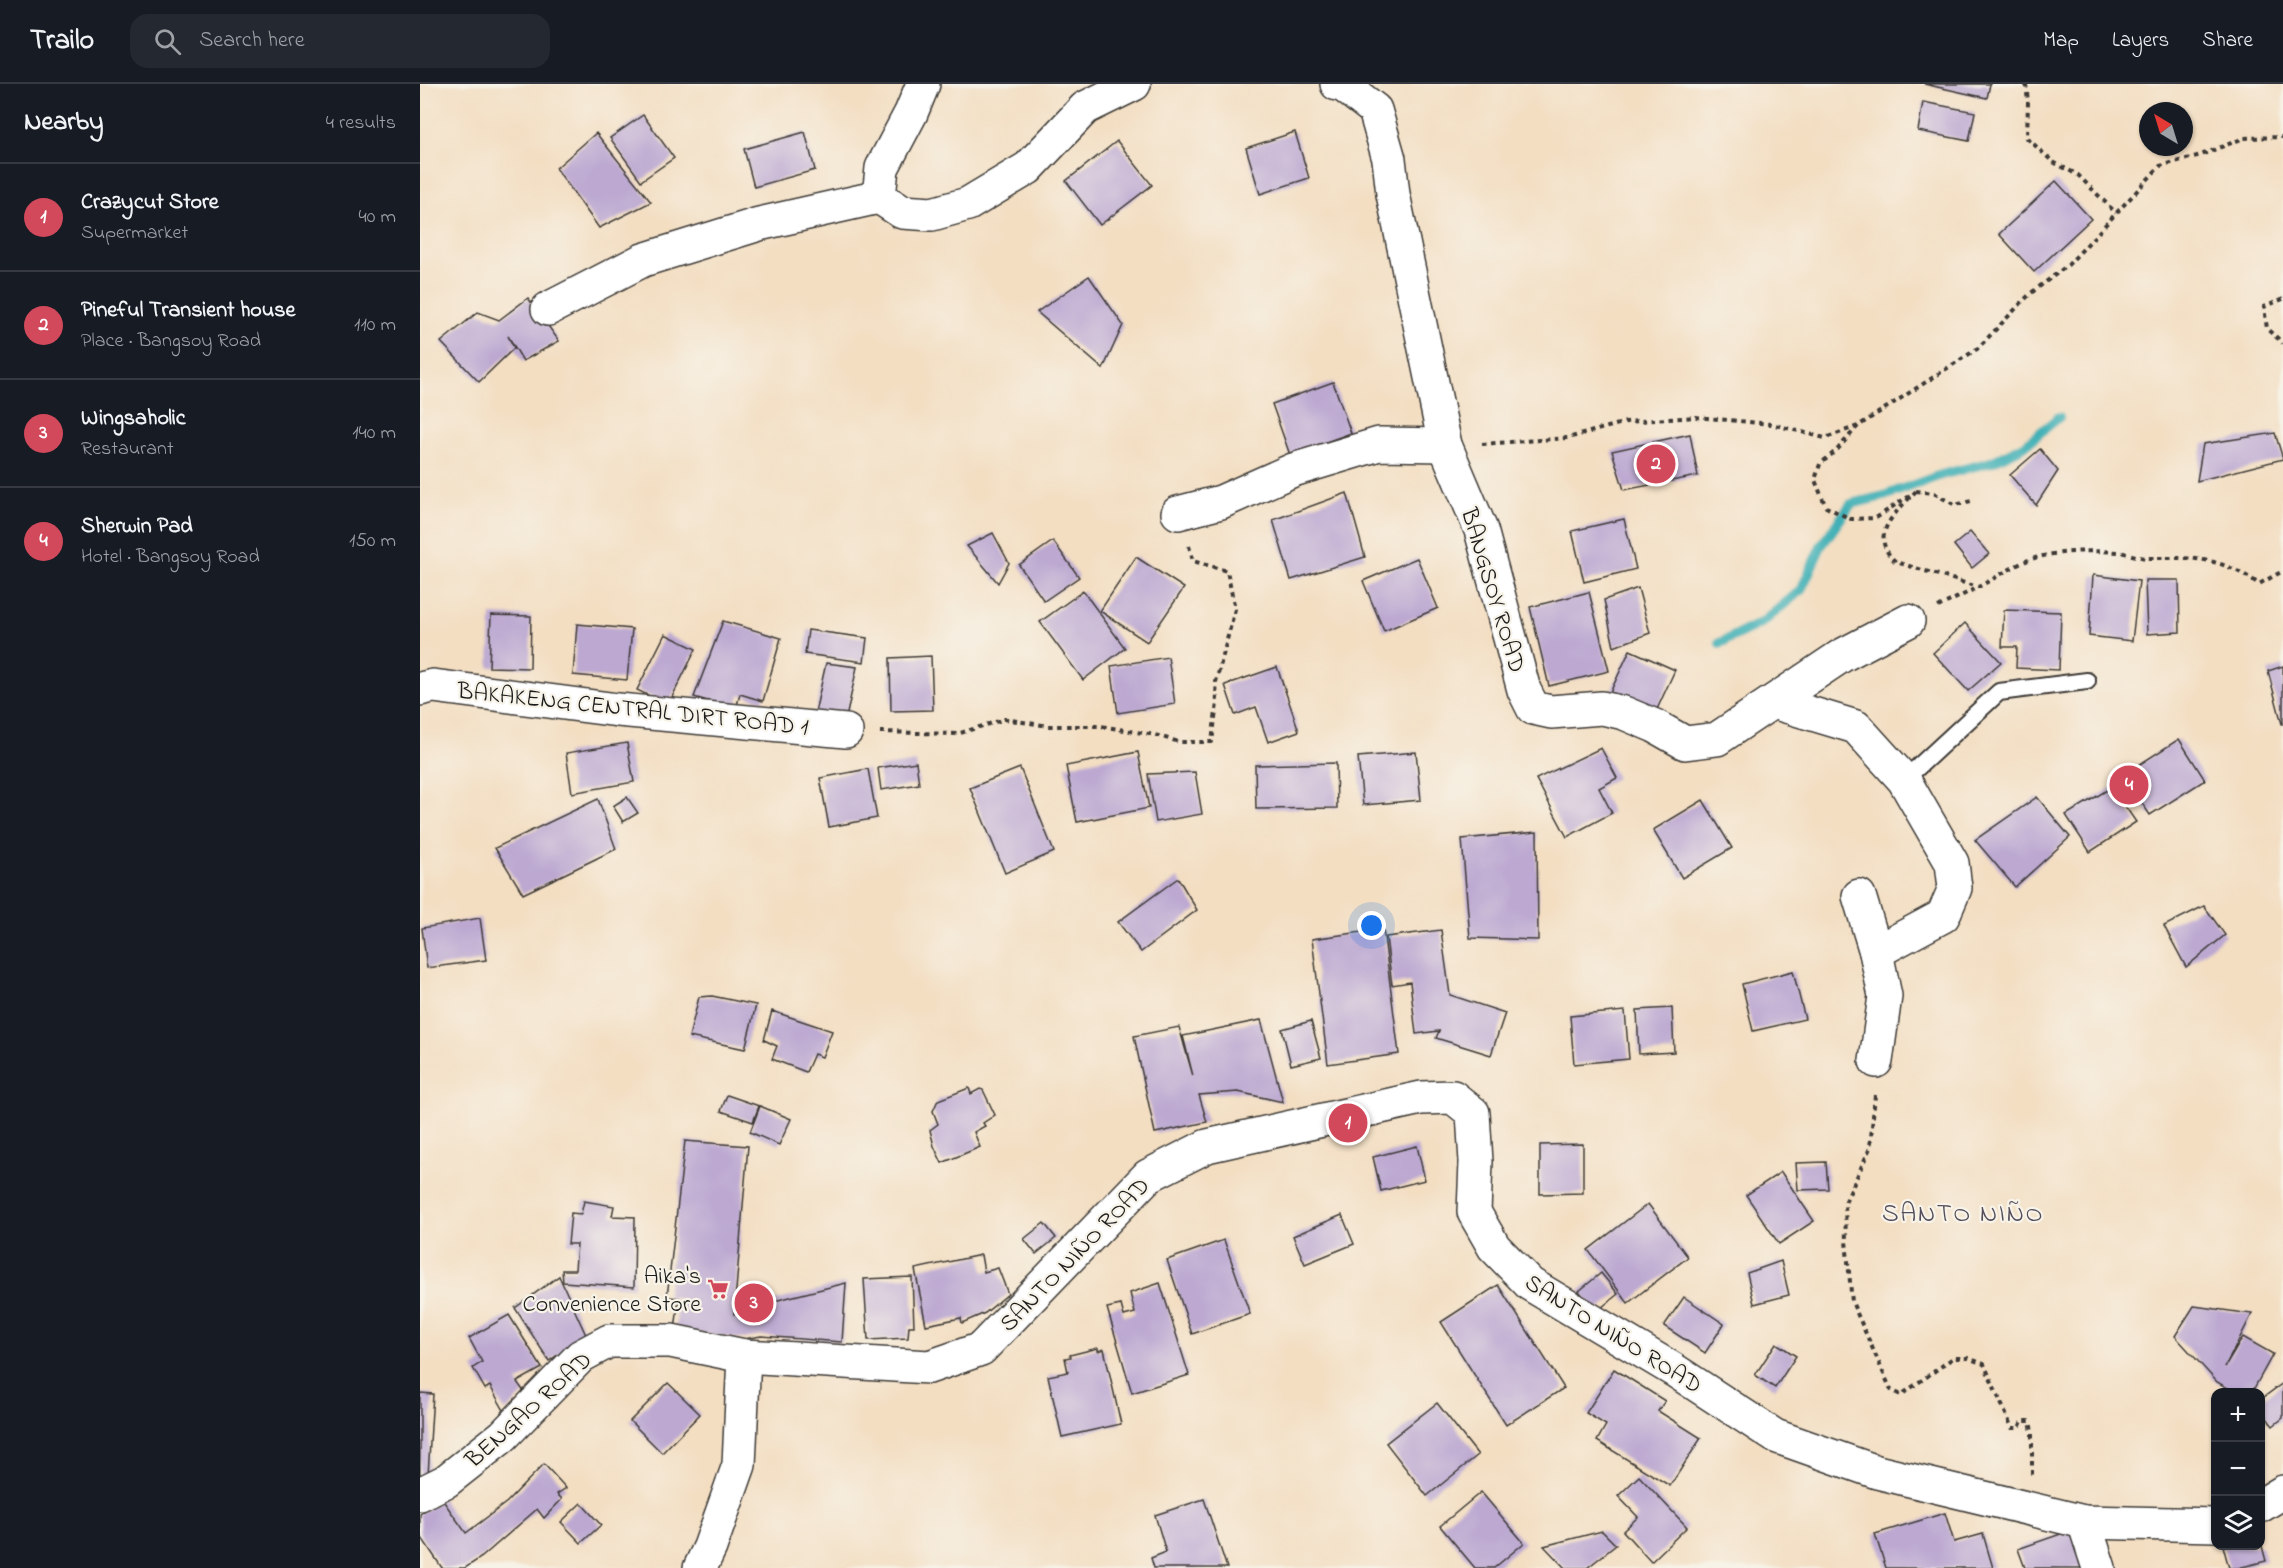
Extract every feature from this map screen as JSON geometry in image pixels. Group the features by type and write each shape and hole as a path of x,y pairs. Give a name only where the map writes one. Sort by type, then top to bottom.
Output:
{"street":[{"path":"879,197 882,168 911,113 923,84"},
{"path":"548,309 643,260 759,224 879,197 902,212 932,214 968,204 1028,168 1085,108 1134,84"},
{"name":"BANGSOY ROAD","path":"1337,84 1344,86 1376,110 1389,159 1393,194 1445,445 1480,530 1524,690 1533,708 1551,712 1602,708 1624,713 1685,743 1718,739 1841,656 1908,621"},
{"path":"1178,513 1221,502 1293,470 1380,444 1445,445"},
{"name":"BAKAKENG CENTRAL DIRT ROAD 1","path":"420,689 433,686 618,710 846,731"},
{"path":"1773,702 1856,727 1904,780 1952,863 1955,888 1943,916 1875,952"},
{"path":"1859,896 1885,996 1876,1061"},
{"name":"SANTO NIÑO ROAD","path":"744,1356 929,1367 981,1349 1148,1176 1207,1146 1421,1098 1453,1097 1473,1113 1476,1162 1474,1212 1494,1247 1530,1284 1674,1370 1775,1436 1877,1472 2084,1522 2211,1525"},
{"name":"BENGAO ROAD","path":"420,1494 446,1481 503,1436 581,1356 609,1341 671,1341 744,1356"},
{"path":"700,1568 710,1547 739,1465 744,1356"},
{"path":"2265,1503 2283,1492"},
{"path":"2084,1522 2099,1568"}],"lane":[{"path":"1904,780 1999,692 2087,681"}],"path":[{"path":"2026,84 2027,138 2053,162 2078,175 2116,213"},
{"path":"1445,445 1501,444 1568,438 1626,422 1696,417 1772,424 1825,438 1858,426 1977,349 2031,293 2068,265 2160,166 2201,155 2244,138 2283,137"},
{"path":"2283,299 2264,307 2267,329 2283,343"},
{"path":"1858,426 1838,450 1820,464 1815,480 1826,507 1851,519 1876,518 1916,491 1934,493 1955,505 1971,501"},
{"path":"1916,491 1889,520 1883,536 1886,553 1896,562 1978,587"},
{"path":"846,731 957,734 1005,719 1048,726 1100,726 1155,735 1179,742 1212,742 1217,703 1216,682 1235,609 1227,571 1193,561 1178,513"},
{"path":"1908,621 2026,561 2049,555 2089,551 2116,552 2146,558 2174,557 2218,562 2237,570 2259,585 2283,571"},
{"path":"1876,1061 1870,1149 1845,1203 1852,1302 1891,1390 1901,1395 1953,1358 1968,1358 1984,1364 2012,1428 2019,1428 2022,1421 2030,1421 2032,1469 2027,1510"}],"building":[{"path":"1924,84 1990,84 1987,98"},
{"path":"1923,102 1975,112 1969,141 1918,131"},
{"path":"643,115 674,158 641,181 610,138"},
{"path":"805,132 815,170 754,187 744,149"},
{"path":"1295,132 1309,178 1260,194 1246,148"},
{"path":"596,133 651,202 599,228 556,168"},
{"path":"1117,141 1152,185 1100,225 1066,181"},
{"path":"2056,181 2091,219 2034,272 1999,234"},
{"path":"1089,276 1123,325 1103,369 1037,312"},
{"path":"528,298 559,341 523,361 508,336 514,348 479,382 441,342 478,312 499,320"},
{"path":"1333,382 1351,433 1290,455 1272,404"},
{"path":"2275,433 2283,459 2197,481 2203,444"},
{"path":"1690,434 1698,476 1624,490 1612,451"},
{"path":"2040,449 2058,471 2036,505 2010,475"},
{"path":"1347,493 1365,557 1291,580 1273,520"},
{"path":"1624,519 1636,569 1584,582 1572,531"},
{"path":"1970,532 1989,554 1972,568 1954,545"},
{"path":"993,533 1009,563 998,583 967,546"},
{"path":"1053,541 1079,577 1044,601 1019,565"},
{"path":"1136,557 1184,588 1147,642 1100,611"},
{"path":"1417,558 1438,608 1384,631 1363,581"},
{"path":"2093,575 2139,581 2132,641 2089,636"},
{"path":"2145,580 2179,580 2180,632 2147,634"},
{"path":"1638,588 1650,633 1614,647 1604,600"},
{"path":"1083,591 1125,648 1083,680 1040,622"},
{"path":"1589,592 1609,671 1549,686 1530,607"},
{"path":"2004,610 2061,612 2059,670 2016,668 2017,647 2002,647"},
{"path":"491,615 531,616 530,668 489,667"},
{"path":"723,621 781,638 763,701 740,694 736,709 694,697"},
{"path":"1965,623 2001,662 1968,691 1933,653"},
{"path":"577,624 632,629 627,680 573,675"},
{"path":"808,630 867,638 864,662 805,654"},
{"path":"665,634 696,649 668,705 637,690"},
{"path":"1630,650 1675,670 1653,718 1608,697"},
{"path":"931,656 933,710 891,711 890,658"},
{"path":"1168,657 1175,704 1118,713 1111,666"},
{"path":"826,663 857,667 845,723 814,717"},
{"path":"2283,666 2283,724 2282,724 2268,671"},
{"path":"1277,667 1299,731 1268,742 1256,707 1235,715 1225,685"},
{"path":"2179,739 2205,780 2150,815 2123,775"},
{"path":"627,743 634,782 572,793 566,753"},
{"path":"1601,748 1617,778 1599,788 1612,813 1567,837 1536,779"},
{"path":"1138,752 1149,808 1077,822 1066,766"},
{"path":"1416,752 1421,800 1363,805 1358,757"},
{"path":"916,762 919,784 881,790 878,768"},
{"path":"1336,763 1337,808 1256,809 1255,765"},
{"path":"1020,768 1054,852 1005,873 970,788"},
{"path":"868,769 877,818 829,827 820,778"},
{"path":"1195,772 1202,814 1156,822 1148,774"},
{"path":"2112,787 2136,822 2090,852 2066,815"},
{"path":"627,797 638,813 623,822 613,806"},
{"path":"2037,797 2070,837 2015,887 1975,840"},
{"path":"598,799 616,849 523,894 495,848"},
{"path":"1703,800 1732,848 1682,878 1653,830"},
{"path":"1537,832 1538,940 1470,938 1462,839"},
{"path":"1178,878 1197,910 1141,952 1118,922"},
{"path":"2204,906 2225,935 2186,967 2164,926"},
{"path":"480,918 486,960 427,968 422,928"},
{"path":"1383,929 1399,1054 1328,1064 1312,939"},
{"path":"1441,930 1450,995 1505,1013 1491,1055 1436,1038 1439,1031 1416,1034 1410,982 1392,985 1386,937"},
{"path":"1793,971 1805,1019 1753,1031 1742,984"},
{"path":"712,996 756,1005 745,1049 689,1037 699,997"},
{"path":"1672,1008 1674,1052 1639,1054 1637,1010"},
{"path":"772,1011 832,1031 822,1057 814,1054 806,1072 772,1059 777,1046 764,1040"},
{"path":"1625,1011 1629,1059 1574,1064 1570,1016"},
{"path":"1261,1020 1283,1102 1238,1092 1199,1095 1207,1122 1155,1133 1134,1036 1179,1027 1193,1076 1183,1036"},
{"path":"1311,1021 1321,1058 1291,1065 1282,1029"},
{"path":"969,1088 971,1094 980,1089 983,1090 995,1115 983,1123 985,1126 974,1132 980,1147 942,1163 930,1130 938,1124 933,1111 938,1100"},
{"path":"727,1095 759,1106 753,1122 721,1111"},
{"path":"760,1106 791,1119 779,1145 750,1132"},
{"path":"685,1141 748,1146 734,1314 774,1301 846,1283 842,1342 761,1336 744,1339 675,1330 679,1298 667,1297"},
{"path":"1583,1144 1583,1193 1540,1194 1540,1145"},
{"path":"1417,1146 1425,1180 1381,1191 1373,1157"},
{"path":"1826,1162 1828,1189 1798,1190 1796,1163"},
{"path":"1781,1172 1814,1221 1779,1244 1746,1195"},
{"path":"584,1201 614,1206 612,1216 635,1217 634,1287 563,1282 562,1270 575,1270 577,1244 568,1244 571,1213 581,1214"},
{"path":"1648,1204 1688,1257 1628,1303 1588,1250"},
{"path":"1342,1215 1354,1244 1305,1264 1293,1236"},
{"path":"1044,1223 1056,1238 1036,1254 1024,1239"},
{"path":"1224,1240 1250,1314 1192,1334 1167,1260"},
{"path":"981,1255 984,1272 998,1268 1008,1294 985,1313 962,1323 961,1318 926,1325 915,1269"},
{"path":"1781,1261 1789,1295 1754,1304 1747,1273"},
{"path":"1601,1273 1618,1294 1596,1312 1579,1291"},
{"path":"559,1276 586,1335 549,1361 515,1308"},
{"path":"912,1277 914,1326 909,1326 908,1338 868,1340 864,1279"},
{"path":"1160,1283 1189,1375 1132,1393 1107,1308 1121,1305 1124,1316 1135,1313 1130,1293"},
{"path":"1498,1285 1564,1388 1506,1425 1441,1322"},
{"path":"1684,1297 1724,1324 1705,1353 1664,1326"},
{"path":"2194,1306 2252,1314 2225,1367 2243,1337 2273,1354 2254,1388 2228,1388 2217,1382 2175,1336"},
{"path":"509,1315 542,1368 517,1382 525,1393 505,1412 490,1386 485,1389 473,1368 482,1362 469,1338"},
{"path":"1776,1343 1796,1356 1775,1388 1755,1375"},
{"path":"1098,1348 1098,1351 1104,1349 1121,1424 1062,1437 1048,1376 1068,1372 1065,1358 1071,1357 1070,1355"},
{"path":"1614,1369 1665,1401 1658,1411 1701,1438 1670,1486 1597,1441 1606,1425 1586,1413"},
{"path":"668,1383 700,1414 662,1453 630,1421"},
{"path":"2283,1383 2283,1418 2273,1426 2265,1416 2265,1396"},
{"path":"420,1393 433,1394 428,1475 420,1475"},
{"path":"1437,1403 1478,1455 1427,1496 1386,1443"},
{"path":"544,1464 566,1488 557,1494 562,1499 544,1518 537,1509 482,1557 465,1568 442,1568 420,1535 420,1514 442,1499 466,1533 507,1502"},
{"path":"1639,1476 1687,1527 1651,1562 1623,1531 1638,1517 1618,1496"},
{"path":"1481,1492 1524,1543 1494,1568 1475,1568 1440,1526"},
{"path":"1204,1499 1227,1568 1154,1568 1151,1558 1166,1552 1155,1515"},
{"path":"581,1503 601,1525 581,1543 561,1522"},
{"path":"1945,1513 1954,1542 1983,1534 1993,1568 1886,1568 1875,1534"},
{"path":"2075,1529 2088,1568 2025,1568 2018,1549"},
{"path":"1602,1531 1616,1545 1587,1568 1565,1568 1544,1546"},
{"path":"2224,1550 2263,1550 2266,1561 2229,1568"}],"waterway":[{"path":"1720,643 1763,622 1801,590 1821,546 1851,504 1884,496 1941,475 1991,462 2024,446 2059,417"}],"place":[{"name":"Pineful Transient house","path":"1656,464"},
{"name":"Sherwin Pad","path":"2129,785"},
{"name":"Crazycut Store","path":"1348,1123"},
{"name":"Aika's Convenience Store","path":"718,1289"},
{"name":"Wingsaholic","path":"754,1303"}],"district":[{"name":"SANTO NIÑO","path":"1963,1212"}]}
